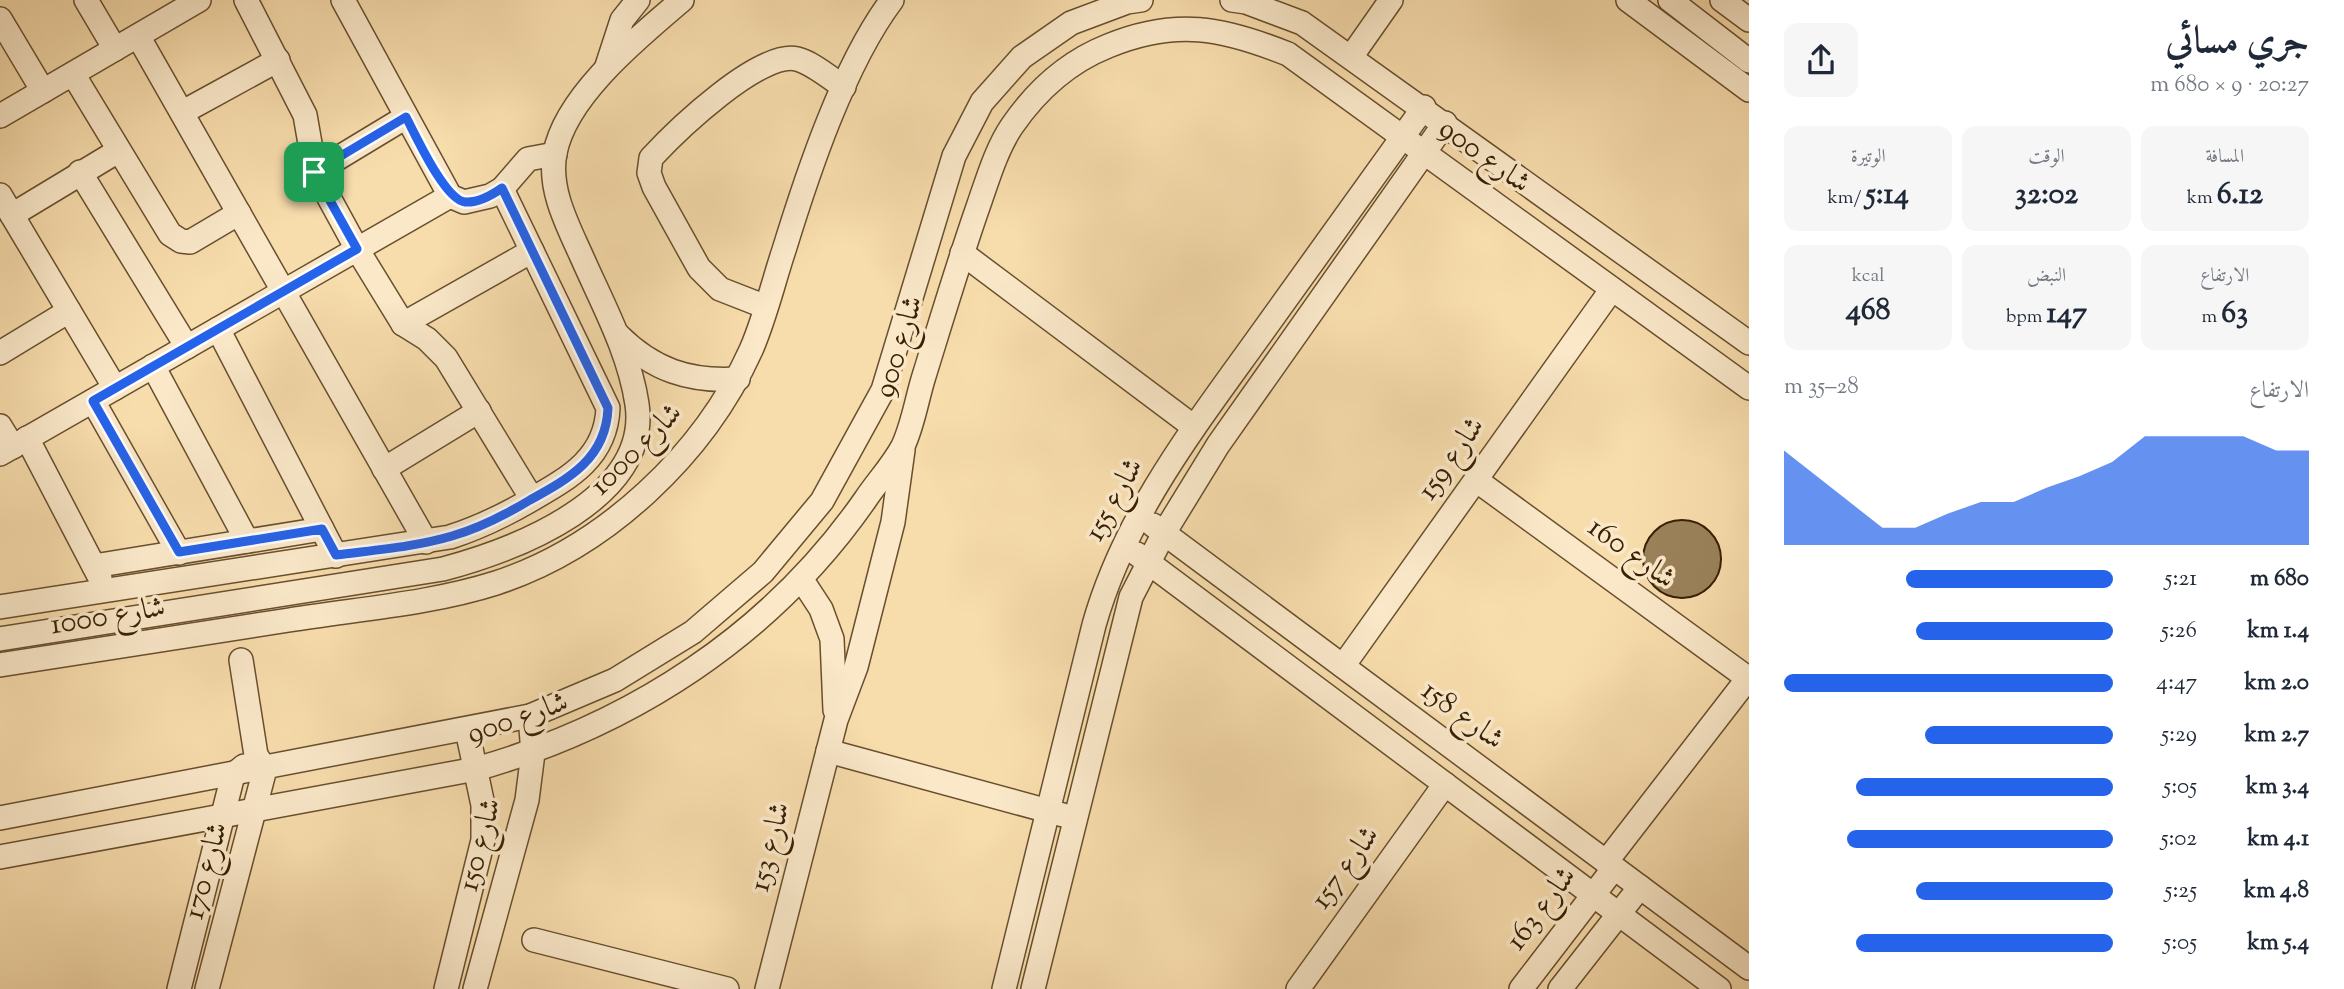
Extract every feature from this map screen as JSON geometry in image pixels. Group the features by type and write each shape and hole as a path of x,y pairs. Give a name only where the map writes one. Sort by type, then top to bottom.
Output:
{"street":[{"path":"86,0 115,49"},
{"path":"0,116 199,0"},
{"path":"246,0 305,115 314,172 357,249 403,324 427,339 446,358 532,499"},
{"path":"343,0 450,195 464,202 476,201 502,188 528,159 555,154 578,106 606,71 682,0"},
{"path":"606,71 622,20 638,0"},
{"name":"شارع 1000","path":"0,666 458,593 498,582 570,548 607,524 645,493 709,423 738,379 765,307 796,209 844,87 875,23 892,0"},
{"name":"شارع 900","path":"0,818 233,775 260,762 467,730 530,716 615,680 693,632 771,562 822,501 883,390 954,156 982,102 1022,57 1071,23 1127,2 1142,0"},
{"name":"شارع 900","path":"1232,0 1246,2 1302,23 1424,107 1743,339"},
{"path":"1351,57 1391,0"},
{"path":"1628,0 1749,90"},
{"path":"1670,0 1749,61"},
{"path":"1722,0 1749,20"},
{"path":"0,19 43,92"},
{"name":"شارع 900","path":"0,857 475,769 533,752 601,724 675,683 733,641 802,580 853,516 903,445 962,253 1011,128 1044,87 1086,55 1135,35 1187,28 1240,35 1288,54 1749,388"},
{"path":"138,36 425,542"},
{"path":"765,307 720,289 699,268 654,187 649,173 652,158 741,77 767,63 797,59 844,87"},
{"path":"183,112 278,60"},
{"path":"73,74 170,234 181,241 202,237 239,213"},
{"name":"شارع 155","path":"1004,989 1106,583 1124,543 1138,514 1194,427 1424,107"},
{"path":"314,172 406,117"},
{"name":"شارع 155","path":"1033,989 1131,597 1164,533 1218,445 1445,123"},
{"path":"12,215 118,151"},
{"name":"شارع 1000","path":"0,639 443,569 481,558 544,531 598,495 626,460 637,426 637,404 618,335 562,212 555,154"},
{"path":"80,172 187,347"},
{"path":"0,607 425,542 473,529 566,480 587,462 602,439 608,408 502,188"},
{"path":"0,195 115,388"},
{"path":"13,446 450,195"},
{"path":"403,324 532,251"},
{"path":"962,253 1194,427"},
{"name":"شارع 159","path":"1343,666 1612,289"},
{"path":"2,346 69,311"},
{"path":"218,329 336,555"},
{"path":"618,335 637,354 672,373 711,381 738,379"},
{"path":"1714,362 1743,339"},
{"path":"153,366 247,541"},
{"path":"93,401 179,552"},
{"path":"384,469 479,411"},
{"path":"0,426 94,566 107,590"},
{"path":"836,720 856,667 892,522 903,445"},
{"name":"شارع 160","path":"1476,480 1749,678"},
{"name":"شارع 158","path":"1138,514 1749,968"},
{"path":"94,566 322,529"},
{"path":"1124,543 1719,989"},
{"path":"802,580 821,609 832,639 836,720"},
{"path":"241,660 260,762"},
{"name":"شارع 163","path":"1521,989 1593,895 1610,865 1749,678"},
{"name":"شارع 150","path":"475,989 527,800 533,752 530,716"},
{"name":"شارع 153","path":"767,989 836,720"},
{"name":"شارع 150","path":"446,989 483,841 483,805 467,730"},
{"path":"828,751 1076,819"},
{"name":"شارع 170","path":"208,989 256,810 260,762"},
{"name":"شارع 170","path":"179,989 233,775"},
{"name":"شارع 157","path":"1298,989 1445,784"},
{"path":"1560,989 1640,887"},
{"path":"201,910 227,918"},
{"path":"534,940 727,989"}],"building":[{"path":"1682,520 1697,523 1709,532 1718,544 1721,559 1718,574 1709,586 1697,595 1682,598 1667,595 1655,586 1646,574 1643,559 1646,544 1655,532 1667,523"}],"route":[{"path":"406,117 450,195 464,202 476,201 502,188 608,408 607,425 596,451 566,480 496,520 450,537 336,555 322,529 179,552 93,401 357,249 314,172 406,117"}]}
